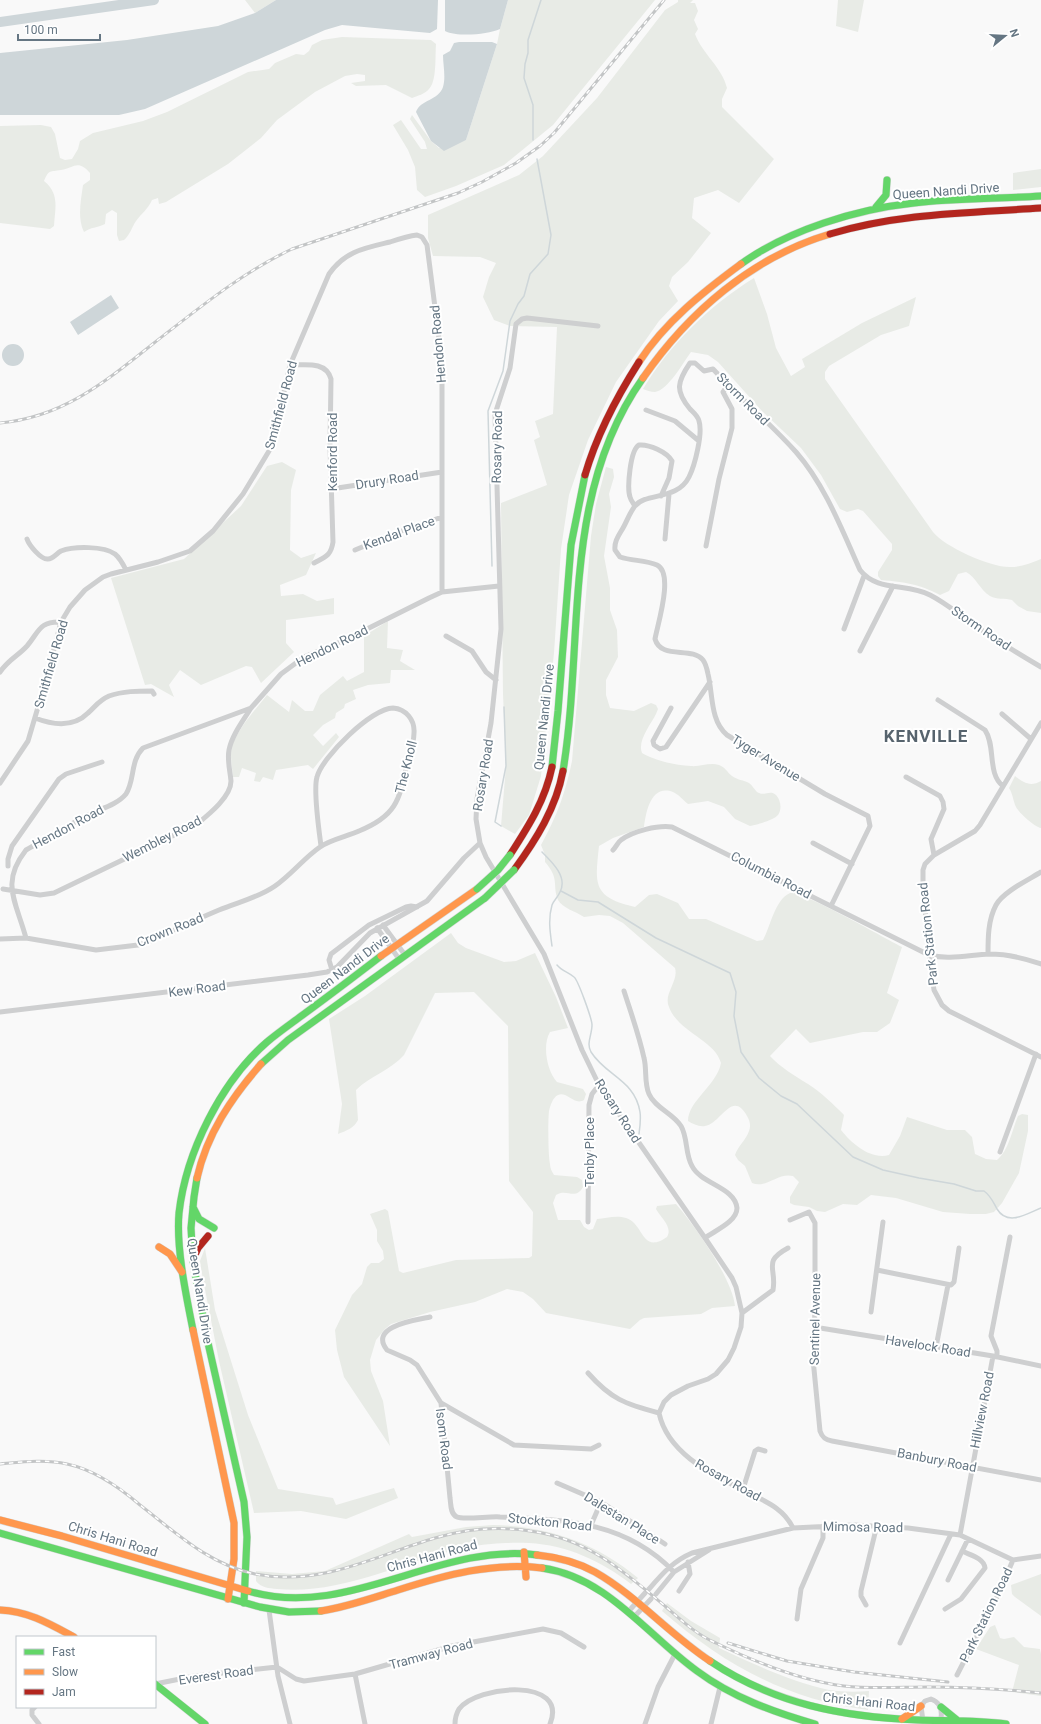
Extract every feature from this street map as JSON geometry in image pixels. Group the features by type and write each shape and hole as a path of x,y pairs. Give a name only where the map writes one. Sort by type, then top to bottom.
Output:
{"main road":[{"path":"874,209 886,198 888,193 887,180"},
{"name":"Queen Nandi Drive","path":"228,1599 234,1559 234,1523 232,1503 188,1303 183,1274 179,1233 179,1214 188,1171 197,1144 222,1095 238,1073 267,1042 394,947 477,889 498,870 510,855 536,814 544,796 554,754 571,545 576,510 590,457 606,417 616,397 636,365 656,338 684,309 731,270 787,238 818,224 874,209 919,202 1041,196"},
{"name":"Queen Nandi Drive","path":"244,1603 247,1537 244,1502 198,1296 193,1261 191,1231 192,1203 201,1162 210,1138 226,1108 251,1073 288,1040 485,898 514,870 531,848 543,828 553,806 564,768 582,548 590,499 602,456 619,416 630,397 659,355 688,322 727,287 762,264 814,239 862,224 918,216 1041,208"},
{"path":"192,1203 199,1219 214,1228"},
{"path":"193,1261 198,1248 208,1236"},
{"path":"159,1247 170,1254 183,1274"},
{"name":"Chris Hani Road","path":"0,1520 230,1586 279,1598 314,1598 347,1592 452,1560 500,1552 524,1552 556,1556 594,1570 612,1581 638,1601 679,1639 722,1668 750,1684 774,1695 823,1710 870,1717 923,1722 958,1721 1006,1724"},
{"name":"Chris Hani Road","path":"0,1533 207,1594 269,1610 293,1612 317,1611 361,1602 402,1588 468,1570 497,1566 526,1566 549,1569 576,1577 602,1591 634,1617 675,1654 720,1687 774,1712 815,1724"},
{"path":"524,1552 526,1577"},
{"path":"402,1588 404,1578 410,1573"},
{"path":"0,1610 12,1610 24,1613 72,1636"},
{"path":"156,1685 205,1724"},
{"path":"902,1719 921,1706"},
{"path":"941,1707 958,1721"}],"street":[{"name":"Smithfield Road","path":"0,783 26,746 61,622 70,608 85,590 103,577 158,562 190,551 213,531 243,494 272,446 290,365 329,274 341,260 356,251 417,235"},
{"name":"Hendon Road","path":"102,762 66,774 59,779 12,846 8,858 7,868 18,855 26,850 123,797 130,786 135,759 143,748 251,708 281,674 304,657 345,640 442,592 441,344 427,245 422,237 417,235"},
{"name":"Rosary Road","path":"598,326 527,318 522,319 516,324 510,368 495,414 501,629 491,723 475,809 480,843 486,857 544,954 582,1050 599,1085 732,1278 739,1298 742,1313 740,1327 734,1348 724,1366 708,1379 688,1386 671,1395 664,1402 659,1412 661,1422 675,1445 687,1456 709,1471 776,1507 785,1516 793,1528"},
{"name":"Storm Road","path":"635,506 645,500 676,491 688,479 699,441 699,420 679,392 683,374 690,363 693,362 703,370 713,369 796,452 832,509 864,576 874,582 892,586 907,587 930,594 977,627 1041,667"},
{"name":"Kenford Road","path":"290,365 321,366 330,374 332,401 330,446 332,550 329,555 314,563"},
{"path":"706,546 719,479 731,435 732,409 723,392 728,385"},
{"path":"646,410 674,421 699,441"},
{"path":"635,506 630,496 630,475 634,449 639,445 656,450 668,456 672,461 669,478 661,496"},
{"name":"Drury Road","path":"331,489 442,472"},
{"path":"665,539 669,494"},
{"name":"Tyger Avenue","path":"635,506 616,541 615,550 620,557 659,566 665,574 665,586 655,639 656,643 661,649 702,658 706,666 710,682 716,722 723,732 813,787 868,816 870,826 831,906"},
{"name":"Kendal Place","path":"356,550 396,533 442,517"},
{"path":"27,539 32,548 46,559 50,559 66,550 84,547 113,553 120,559 126,570"},
{"path":"844,629 864,576"},
{"path":"442,592 500,586"},
{"path":"860,652 892,586"},
{"path":"0,672 8,661 28,646 41,627 51,622 61,622"},
{"path":"446,636 472,651 486,672 496,680"},
{"path":"671,708 653,741 654,745 660,749 666,747 710,682"},
{"path":"35,718 51,724 66,724 87,714 95,704 110,696 136,691 152,691 154,694"},
{"path":"938,700 985,730 988,737 997,778 1003,786"},
{"name":"Wembley Road","path":"3,889 40,895 54,893 196,824 208,815 229,790 231,781 229,752 231,742 251,708"},
{"name":"The Knoll","path":"388,709 399,709 405,712 413,725 414,737 402,788 392,809 382,820 374,825 321,846 316,794 318,773 341,743 372,716 388,709"},
{"path":"1002,714 1031,739"},
{"name":"Park Station Road","path":"1039,1056 953,1014 943,1006 934,990 929,955 922,878 925,864 934,854 975,831 985,819 1041,722"},
{"path":"906,778 940,796 944,802 944,809 931,839 934,854"},
{"name":"Columbia Road","path":"613,850 621,840 640,832 656,827 672,827 929,955"},
{"path":"813,842 852,864"},
{"name":"Kew Road","path":"0,1012 301,976 332,970 343,962 364,938 377,928 417,907 433,895 464,858 480,843"},
{"name":"Crown Road","path":"0,939 26,938 96,950 138,945 267,891 276,886 321,846"},
{"path":"988,954 990,920 996,904 1012,890 1041,872"},
{"path":"3,882 3,889 7,900 21,924 26,938"},
{"path":"332,970 329,960 331,954 369,925 406,907 417,907"},
{"path":"383,925 394,947"},
{"path":"377,928 402,957"},
{"path":"929,955 943,957 988,954 1012,956 1041,964"},
{"path":"624,991 644,1059 648,1093 656,1103 679,1123 685,1136 692,1166 700,1175 730,1194 736,1202 736,1212 732,1220 705,1238"},
{"path":"1000,1152 1039,1056"},
{"name":"Tenby Place","path":"588,1222 589,1105 592,1094 599,1085"},
{"name":"Sentinel Avenue","path":"790,1220 808,1212 814,1219 815,1284 813,1359 820,1431 822,1436 827,1440 832,1441"},
{"path":"871,1312 883,1222"},
{"path":"995,1357 997,1349 991,1336 1010,1237"},
{"path":"742,1313 773,1290 772,1264 774,1258 778,1253 788,1248"},
{"path":"877,1270 948,1285 954,1282 959,1248"},
{"path":"936,1347 948,1285"},
{"name":"Isom Road","path":"430,1317 394,1326 388,1330 383,1341 387,1350 410,1360 417,1365 440,1403 452,1511 455,1516 460,1518"},
{"name":"Havelock Road","path":"814,1327 1041,1366"},
{"name":"Hillview Road","path":"960,1535 972,1466 995,1357"},
{"path":"588,1373 600,1387 620,1401 659,1412"},
{"path":"440,1403 509,1444 519,1446 591,1449 599,1445"},
{"name":"Banbury Road","path":"832,1441 1041,1480"},
{"path":"743,1489 755,1451 758,1449 765,1451"},
{"name":"Dalestan Place","path":"557,1483 601,1502 665,1544"},
{"path":"590,1525 601,1502"},
{"name":"Stockton Road","path":"460,1518 492,1516 590,1525 620,1534 669,1567 674,1572"},
{"path":"866,1605 861,1596 861,1591 877,1525"},
{"name":"Mimosa Road","path":"649,1589 669,1567 682,1557 692,1553 710,1550 793,1528 877,1525 960,1535 1013,1560"},
{"path":"797,1619 801,1589 823,1538 823,1526"},
{"path":"900,1643 951,1534"},
{"path":"948,1580 968,1539"},
{"name":"Mimosa Road","path":"656,1594 674,1572 688,1562 710,1550"},
{"path":"944,1609 961,1599 985,1568 981,1560 962,1551"},
{"name":"Park Station Road","path":"958,1675 998,1595 1013,1560 1041,1556"},
{"path":"680,1591 690,1574 688,1562"},
{"path":"628,1612 645,1594"},
{"path":"634,1617 651,1599"},
{"path":"269,1610 280,1684 290,1724"},
{"name":"Tramway Road","path":"277,1667 296,1679 304,1681 355,1674 452,1646 534,1630 549,1630 561,1633 584,1646"},
{"path":"645,1724 658,1687 675,1654"},
{"name":"Everest Road","path":"156,1684 195,1676 277,1667"},
{"path":"355,1674 365,1724"},
{"path":"711,1724 720,1687"},
{"path":"455,1724 459,1710 470,1700 498,1692 519,1690 534,1692 547,1700 553,1710 550,1724"},
{"path":"923,1722 921,1706 925,1701 931,1699 936,1701 941,1707 940,1722"},
{"path":"34,1708 32,1710 34,1724"},
{"path":"32,1715 39,1724"}],"shaded area":[{"path":"245,0 276,0 255,13"},
{"path":"276,0 438,0 437,29 430,33 342,25 325,30 145,109 119,115 0,115 0,53 127,40 218,26 255,13"},
{"path":"445,0 508,0 500,29 488,33 464,35 445,31"},
{"path":"508,0 655,0 553,125 504,165 456,186 425,197 417,190 415,167 408,150 393,125 401,120 421,149 427,149 425,142 410,119 412,115 431,141 439,148 466,140 497,44"},
{"path":"678,0 693,0 690,3 695,3 698,11 694,20 698,29 695,34 698,41 717,67 725,81 727,88 722,99 722,107 774,159 739,203 718,190 694,198 692,218 711,233 688,262 672,277 669,286 678,301 659,321 616,382 588,440 569,495 561,549 554,653 541,776 529,815 515,834 501,826 506,766 503,694 501,503 547,485 534,440 540,437 535,421 553,414 557,327 510,326 494,320 483,297 489,277 496,263 480,257 433,256 428,238 428,215 519,175 543,156 597,98 665,10 678,2"},
{"path":"838,0 864,0 858,32 836,26"},
{"path":"342,37 431,40 436,44 435,68 432,85 421,95 412,98 386,85 356,86 351,83 365,81 365,75 357,74 345,76 315,92 277,120 261,138 228,164 166,202 159,204 158,198 152,200 124,240 119,241 117,235 117,213 112,210 106,214 105,224 84,232 80,215 81,203 83,185 90,180 90,173 79,165 47,174 44,181 52,191 55,202 54,226 50,229 0,223 0,126 41,125 51,127 55,134 60,158 65,160 72,159 78,149 80,141 93,133 143,121 167,112 248,72 269,69 275,63 296,54 304,55 309,51 312,45 322,40"},
{"path":"492,42 497,44 466,140 444,151 431,141 416,112 421,105 438,95 441,91 444,79 443,55 450,51 454,43"},
{"path":"1041,169 1041,187 1013,190 1013,173"},
{"path":"754,278 767,314 776,348 791,376 805,367 802,359 862,323 916,297 909,326 881,335 829,366 825,372 825,379 933,532 939,538 969,556 992,564 1011,567 1041,559 1041,613 1027,611 1018,606 1012,600 990,596 983,590 973,577 966,572 958,574 949,591 940,595 912,584 881,580 878,576 878,572 892,550 892,544 863,511 858,509 847,512 840,509 821,475 801,448 762,411 718,362 708,355 691,352 675,375 660,390 655,392 643,389 665,357 692,327 721,301"},
{"path":"111,295 119,308 78,335 70,322"},
{"path":"13,344 21,347 24,355 21,363 13,366 5,363 2,355 5,347"},
{"path":"282,462 296,470 291,490 290,550 301,558 316,553 306,575 280,585 281,596 303,594 317,601 334,598 334,614 286,620 286,643 294,652 261,683 252,667 246,666 201,685 180,670 169,685 174,697 151,684 145,685 111,578 184,559 241,506 267,466"},
{"path":"606,467 613,469 614,477 609,494 611,507 604,556 610,588 610,610 617,630 618,657 606,680 606,695 610,708 634,711 651,703 656,705 658,709 641,743 642,753 659,760 679,765 719,765 734,777 749,783 757,792 762,794 774,793 780,802 780,808 778,815 773,819 750,826 735,819 724,807 708,801 688,804 673,792 659,792 648,807 644,827 613,838 599,846 597,879 599,887 611,899 635,907 649,895 657,894 678,903 689,919 706,919 757,941 763,940 766,935 780,901 790,893 797,894 826,906 902,947 887,993 899,1000 890,1023 877,1032 863,1032 810,1043 796,1029 770,1056 783,1068 813,1087 831,1102 844,1115 841,1130 862,1150 875,1155 889,1155 900,1136 907,1117 947,1130 965,1130 972,1137 975,1154 986,1159 997,1160 1007,1145 1018,1116 1022,1114 1028,1115 1028,1131 1019,1173 1002,1203 994,1212 986,1214 970,1214 943,1212 896,1198 871,1195 857,1205 843,1204 825,1212 790,1203 790,1197 799,1182 793,1176 782,1176 762,1184 752,1183 745,1166 735,1155 748,1134 750,1127 748,1118 742,1109 736,1106 731,1107 711,1124 705,1126 698,1126 688,1121 689,1114 697,1100 714,1079 721,1063 712,1048 680,1023 669,1007 668,997 675,978 675,968 623,923 610,916 599,915 584,917 566,908 558,900 553,873 545,862 545,855 541,845 560,804 572,761 591,536 596,504"},
{"path":"388,621 387,648 403,650 400,661 415,670 391,670 390,683 368,685 353,690 356,699 345,704 344,708 336,713 335,718 323,725 313,735 323,746 336,733 339,737 313,769 308,765 276,770 273,780 263,777 260,782 254,781 256,773 242,768 239,777 233,777 231,756 233,743 244,724 267,695 289,712 292,700 305,711 313,711 320,695 343,676 347,681 364,672 364,636"},
{"path":"1015,776 1021,781 1030,784 1041,781 1041,828 1027,819 1016,807 1009,788"},
{"path":"451,933 458,943 466,948 504,962 516,961 535,953 556,997 568,1028 550,1032 546,1044 548,1065 557,1082 583,1089 586,1094 584,1100 580,1101 561,1094 556,1096 553,1100 549,1111 549,1159 554,1175 577,1177 582,1180 583,1187 580,1191 574,1194 560,1193 556,1195 553,1203 558,1220 580,1220 584,1227 589,1230 593,1229 597,1219 623,1217 632,1221 647,1240 659,1242 667,1237 669,1230 656,1209 657,1206 676,1204 693,1225 712,1253 727,1281 735,1306 712,1308 701,1314 644,1318 630,1329 546,1313 533,1299 523,1292 507,1289 475,1302 430,1312 391,1324 376,1340 370,1360 371,1371 383,1401 390,1446 344,1377 337,1350 335,1330 352,1295 362,1284 367,1267 371,1263 379,1263 384,1259 383,1251 377,1241 377,1230 370,1214 385,1209 388,1211 399,1271 403,1273 456,1260 529,1258 532,1256 533,1212 509,1181 508,1026 474,992 435,993 404,1055 393,1065 356,1090 358,1120 352,1127 338,1134 342,1104 329,1019 365,996"},
{"path":"205,1248 215,1310 248,1415 278,1489 333,1498 336,1505 394,1488 398,1498 346,1519 301,1511 254,1513 219,1361 202,1274 200,1261"},
{"path":"493,1525 533,1529 570,1539 605,1555 638,1578 631,1584 596,1561 557,1547 543,1544 511,1543 483,1545 456,1550 368,1577 323,1587 300,1590 277,1589 268,1588 256,1581 256,1571 292,1574 325,1571 409,1534 412,1537 466,1527"},
{"path":"1041,1574 1041,1616 1012,1594 1011,1585"},
{"path":"667,1603 691,1621 720,1638 719,1648 759,1666 815,1687 849,1692 869,1691 868,1710 810,1698 758,1677 733,1663 685,1630 662,1611"},
{"path":"995,1625 1000,1638 1004,1639 1014,1637 1024,1647 1040,1649 1041,1696 1012,1692 1019,1665 976,1649 990,1627"}],"waterway":[{"path":"0,22 154,0"},
{"path":"533,140 533,105 524,78 525,64 528,53 528,40 541,0"},
{"path":"492,566 488,411 503,371 510,321 518,304 524,296 530,274 548,254 551,235 537,159"},
{"path":"501,826 495,822 506,766 504,707"},
{"path":"542,852 558,870 562,881 560,892 553,903 550,915 552,946"},
{"path":"561,891 578,900 598,902 656,938 730,973 736,992 734,1016 741,1052 759,1078 781,1096 797,1104 853,1157 883,1170 954,1184 976,1191 984,1191 990,1197 997,1209 1007,1217 1018,1217 1041,1208"},
{"path":"557,965 576,980 590,1015 592,1029 589,1045 591,1052 604,1067 626,1085 637,1101 640,1112 639,1134"}],"railway":[{"path":"0,423 44,413 83,395 119,371 220,292 255,269 292,249 458,193 482,182 516,163 540,146 554,133 664,0"},
{"path":"0,1464 34,1461 59,1462 87,1470 106,1480 132,1498 180,1537 208,1556 239,1570 255,1574 279,1577 325,1573 347,1568 412,1545 458,1532 482,1529 518,1529 550,1535 587,1549 603,1558 635,1581 683,1622 702,1636 746,1657 795,1675 811,1680 854,1687 956,1687 1041,1693"},
{"path":"728,1643 787,1661 854,1672 948,1682"}],"traffic: fast":[{"path":"876,207 886,195 887,180"},
{"path":"741,264 760,252 801,231 870,210 930,201 1041,196"},
{"path":"563,771 569,720 580,568 587,518 599,470 617,423 643,378"},
{"path":"552,767 558,711 571,545 585,475"},
{"path":"477,889 498,870 510,855"},
{"path":"485,898 514,870"},
{"path":"261,1064 288,1040 485,898"},
{"path":"193,1330 180,1256 178,1227 183,1190 189,1166 208,1120 235,1077 250,1058 281,1031 381,956"},
{"path":"197,1178 191,1228 193,1262 208,1343 244,1502 247,1537 244,1603"},
{"path":"193,1207 199,1219 214,1228"},
{"path":"0,1533 260,1607 289,1612 321,1611"},
{"path":"248,1591 285,1598 321,1596 357,1589 464,1559 500,1554 537,1555"},
{"path":"542,1568 565,1574 587,1583 606,1595 625,1609 679,1657 724,1689 768,1709 815,1724"},
{"path":"710,1661 734,1676 759,1688 810,1706 863,1716 1006,1724"},
{"path":"156,1685 205,1724"},
{"path":"941,1707 957,1720"}],"traffic: slow":[{"path":"643,378 680,331 724,290 774,257 801,244 830,234"},
{"path":"639,362 649,347 686,308 741,264"},
{"path":"381,956 477,889"},
{"path":"197,1178 207,1146 222,1117 230,1103 261,1064"},
{"path":"159,1247 170,1254 182,1272"},
{"path":"193,1330 234,1523 234,1559 228,1599"},
{"path":"0,1520 62,1536 248,1591"},
{"path":"524,1552 526,1577"},
{"path":"537,1555 566,1560 595,1572 625,1592 710,1661"},
{"path":"321,1611 350,1605 433,1579 469,1571 505,1567 542,1568"},
{"path":"0,1610 29,1616 47,1623 72,1636"},
{"path":"902,1719 921,1706"}],"traffic: jam":[{"path":"830,234 856,227 908,218 1041,208"},
{"path":"585,475 601,431 639,362"},
{"path":"510,855 529,824 540,802 552,767"},
{"path":"514,870 530,847 550,811 560,785 563,771"},
{"path":"194,1257 198,1248 208,1236"}],"district":[{"name":"KENVILLE","path":"926,736"}]}
